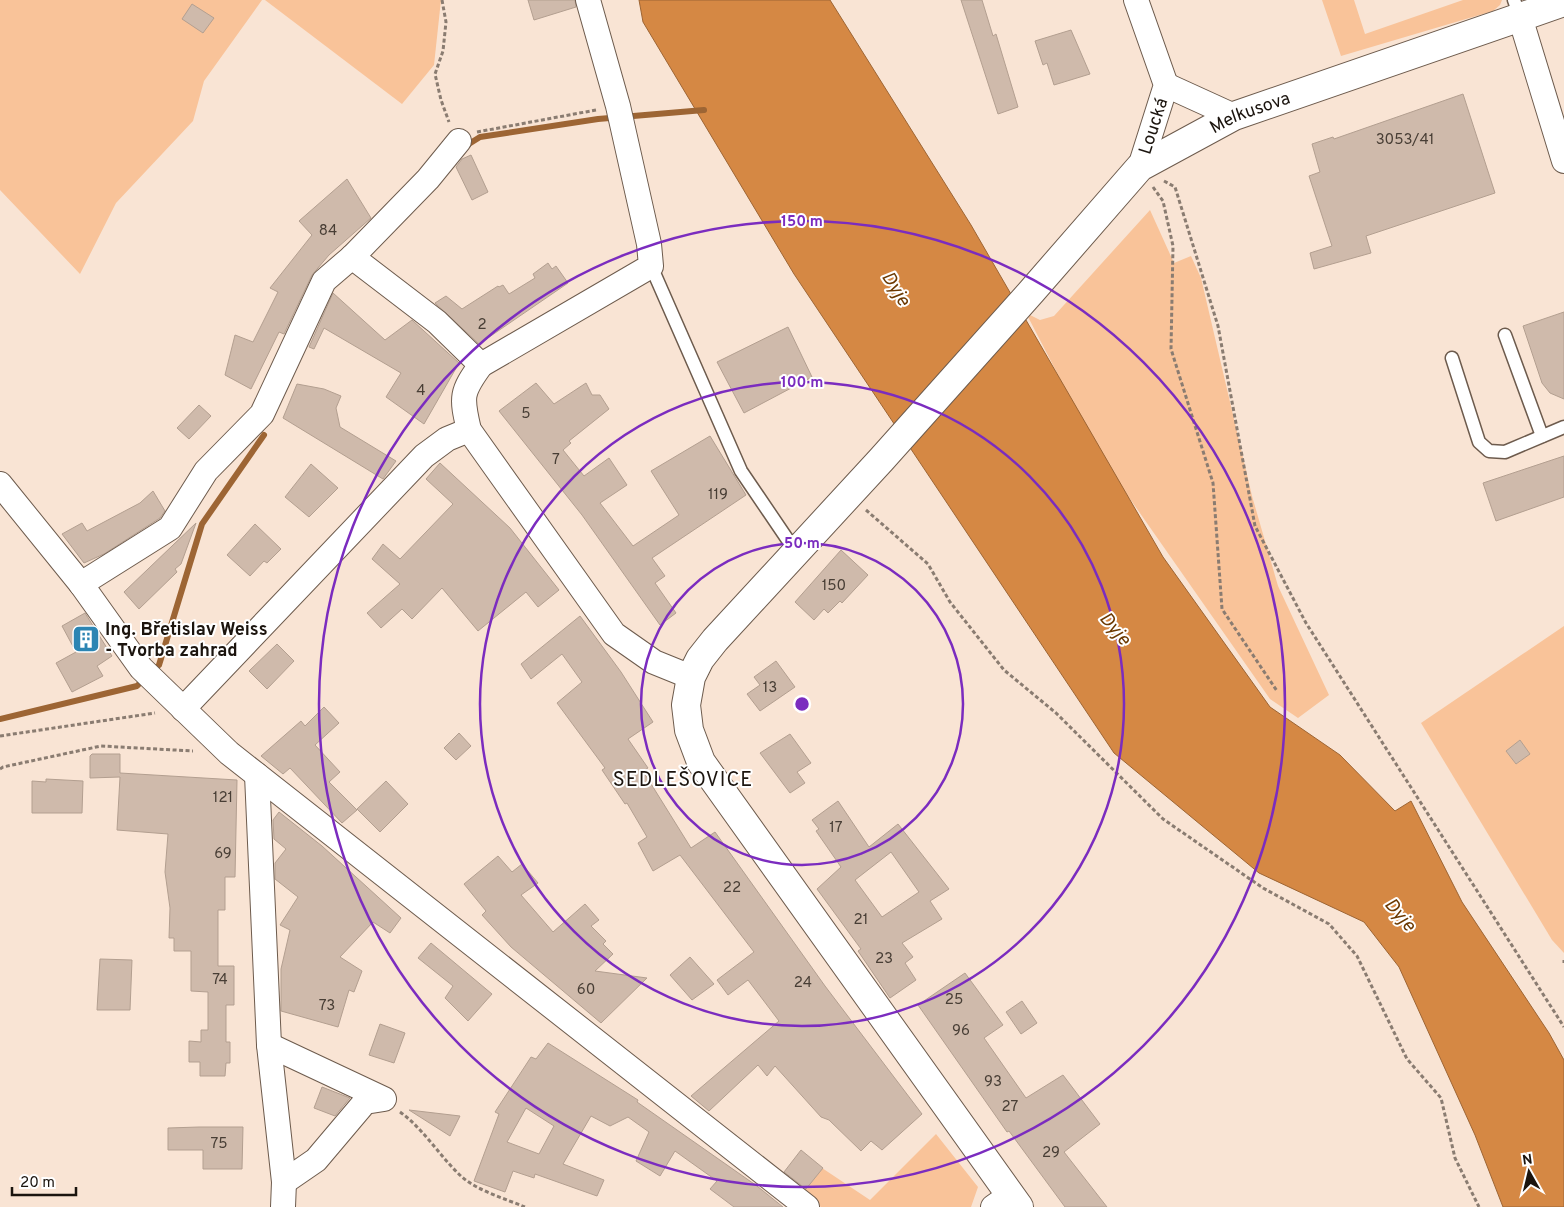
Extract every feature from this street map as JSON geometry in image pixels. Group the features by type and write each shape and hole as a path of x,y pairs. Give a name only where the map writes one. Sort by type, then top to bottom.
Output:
{"street":[{"path":"588,0 620,114 649,244 651,266 481,365 464,387 464,408 469,430 614,634 654,662 691,677 686,705 690,730 701,762 1007,1203"},
{"name":"Loucká","path":"1136,0 1166,85 1140,167"},
{"name":"Melkusova","path":"691,677 715,640 882,460 1140,167 1234,116 1517,9 1564,2"},
{"path":"1517,9 1564,161"},
{"name":"Loucká","path":"1166,85 1234,116"},
{"path":"81,584 170,528 206,471 262,414 324,281 352,257 428,179 455,145"},
{"path":"352,257 437,322 481,365"},
{"path":"183,709 424,456 447,439 469,430"},
{"path":"0,484 81,584 148,675 229,753 807,1207"},
{"path":"257,775 269,1045 284,1182 283,1207"},
{"path":"269,1045 384,1099"},
{"path":"284,1182 316,1160 365,1102 384,1099"}],"lane":[{"path":"651,266 741,470 796,552"},
{"path":"1505,335 1542,436"},
{"path":"1452,358 1479,442 1489,452 1505,452 1564,427"}],"path":[{"path":"442,0 446,22 443,51 435,74 455,145 482,130 620,114"},
{"path":"1140,167 1163,201 1173,246 1171,349 1213,483 1222,609 1277,691"},
{"path":"1140,167 1175,187 1218,326 1256,526 1306,624 1564,1027"},
{"path":"848,496 874,516 928,564 950,602 1004,670 1056,713 1163,819 1263,888 1328,924 1357,956 1407,1059 1441,1098 1455,1158 1479,1207"},
{"path":"0,736 183,709"},
{"path":"0,770 3,767 101,746 229,753"},
{"path":"384,1099 409,1118 436,1151 464,1178 525,1207"}],"shaded area":[{"path":"0,0 262,0 204,81 193,121 116,203 80,274 0,190"},
{"path":"265,0 441,0 434,65 402,104"},
{"path":"1322,0 1354,0 1365,34 1463,0 1502,0 1500,5 1493,11 1341,56"},
{"path":"1150,210 1174,263 1191,256 1201,278 1252,496 1278,586 1329,695 1298,718 1270,699 1100,456 1026,313 1040,320 1054,316"},
{"path":"1564,626 1564,953 1552,940 1421,723"},
{"path":"936,1134 978,1187 971,1207 821,1207 802,1193 822,1168 870,1200"}],"water":[{"name":"Dyje","path":"639,0 830,0 971,225 1163,557 1270,707 1340,755 1395,811 1411,801 1462,902 1549,1033 1564,1060 1564,1207 1503,1207 1475,1135 1399,967 1364,922 1259,873 1114,753 794,274 643,22"}],"building":[{"path":"528,0 575,0 576,7 534,20"},
{"path":"961,0 982,0 993,36 996,34 1018,107 998,114"},
{"path":"192,4 214,18 203,33 182,19"},
{"path":"1071,30 1090,74 1054,85 1047,63 1043,65 1035,41"},
{"path":"1463,94 1495,193 1366,236 1371,253 1314,269 1310,253 1332,246 1309,176 1320,172 1312,144 1333,137 1334,139"},
{"path":"471,155 488,192 472,200 456,167 462,159"},
{"path":"347,179 371,218 329,255 312,275 284,334 279,332 251,389 225,375 235,335 253,342 278,292 270,288 312,235 299,221"},
{"path":"548,263 552,269 556,266 568,283 479,344 435,303 446,296 462,309 498,286 503,285 509,294 535,278 533,274"},
{"path":"333,293 385,340 412,320 459,363 424,424 386,397 401,373 324,328 314,349 309,347"},
{"path":"1564,312 1564,399 1550,393 1542,383 1523,326"},
{"path":"788,327 812,377 744,413 717,362"},
{"path":"536,383 554,404 586,383 592,395 600,395 609,409 569,441 571,443 563,450 584,476 609,458 627,485 600,503 633,546 679,515 651,471 710,436 746,495 652,558 665,576 655,583 676,613 660,625 582,515 499,411"},
{"path":"297,384 324,389 341,396 336,408 340,427 396,461 383,479 283,418"},
{"path":"199,405 211,416 189,439 177,428"},
{"path":"1564,456 1564,497 1496,521 1483,483"},
{"path":"440,463 510,528 559,590 538,607 526,592 478,631 442,588 412,619 402,609 381,628 367,613 400,584 372,559 383,544 400,559 453,504 426,479"},
{"path":"311,464 338,488 309,517 285,497"},
{"path":"153,491 165,511 160,518 104,554 84,563 62,534 82,523 87,531 140,503"},
{"path":"196,523 181,564 175,569 177,572 139,609 124,592"},
{"path":"255,524 281,549 267,563 264,561 250,576 227,555"},
{"path":"841,550 868,575 842,603 840,601 828,613 824,609 814,620 795,602"},
{"name":"Ing. Břetislav Weiss - Tvorba zahrad","path":"85,613 112,656 97,666 103,676 72,692 56,663 76,652 62,626"},
{"path":"580,616 621,672 653,722 628,739 648,768 643,771 691,848 715,832 825,986 922,1114 882,1150 871,1141 861,1151 829,1120 821,1117 775,1066 767,1076 758,1065 709,1111 691,1096 779,1021 748,980 728,995 717,980 754,952 680,855 653,871 638,843 647,837 627,803 625,804 602,770 605,768 557,703 582,682 562,654 531,679 521,664"},
{"path":"277,644 294,661 267,689 249,671"},
{"path":"776,661 795,687 760,711 747,694 760,685 754,677"},
{"path":"324,707 339,723 315,745 340,772 329,782 357,810 342,823 290,768 283,774 261,756 301,721 305,726"},
{"path":"459,733 471,746 456,760 444,748"},
{"path":"790,734 811,763 797,772 805,783 790,793 760,753"},
{"path":"1520,740 1530,754 1516,764 1506,751"},
{"path":"92,754 120,754 120,773 237,780 235,877 225,877 225,910 218,910 218,966 234,966 234,1005 226,1005 226,1042 230,1042 230,1063 226,1063 225,1076 200,1076 200,1062 189,1062 189,1041 201,1042 201,1030 208,1030 208,992 191,991 191,951 174,951 174,938 169,938 170,908 165,872 168,834 117,830 120,777 90,778 90,756"},
{"path":"46,779 83,781 82,813 32,813 32,781 46,782"},
{"path":"386,781 408,804 380,832 357,809"},
{"path":"838,801 869,847 898,824 949,889 930,901 942,919 902,943 913,957 905,963 916,980 890,998 858,951 861,949 817,889 841,867 816,831 819,829 812,820","holes":["891,852 919,892 882,917 855,880"]},
{"path":"279,812 322,846 401,918 390,933 373,922 340,957 362,971 354,992 349,990 338,1027 281,1011 281,969 290,930 280,925 298,897 275,879 275,863 286,849 274,839 273,820"},
{"path":"498,856 512,872 522,864 538,883 521,895 553,932 585,904 599,920 591,926 606,941 603,944 613,954 595,971 647,978 601,1023 511,947 482,915 486,911 464,884"},
{"path":"431,943 492,994 468,1021 445,998 453,986 418,958"},
{"path":"690,957 714,984 692,1000 670,975"},
{"path":"100,959 132,960 130,1010 97,1010"},
{"path":"965,973 1003,1025 984,1038 1026,1098 1063,1075 1100,1124 1064,1152 1107,1207 1065,1207 1009,1131 1007,1132 918,1005"},
{"path":"1022,1001 1037,1023 1021,1034 1006,1012"},
{"path":"380,1024 405,1033 394,1063 369,1055"},
{"path":"548,1043 638,1100 637,1102 757,1186 783,1207 734,1207 710,1189 717,1181 675,1151 660,1176 636,1161 649,1132 628,1117 610,1126 591,1116 563,1164 604,1180 597,1196 535,1174 534,1178 513,1171 505,1192 474,1181 499,1114 495,1112 531,1057 536,1059","holes":["526,1108 554,1126 539,1154 507,1142"]},
{"path":"322,1087 350,1098 335,1116 314,1108"},
{"path":"409,1110 460,1116 450,1136"},
{"path":"243,1127 242,1169 203,1169 203,1150 168,1150 168,1128"},
{"path":"801,1150 823,1168 806,1189 784,1172"}],"waterway":[{"path":"464,147 480,137 598,119 704,110"},
{"path":"152,672 159,665 202,524 264,435"},
{"path":"0,719 137,686 144,679"}],"place":[{"name":"Ing. Břetislav Weiss - Tvorba zahrad","path":"86,639"}],"district":[{"name":"SEDLEŠOVICE","path":"683,779"}]}
